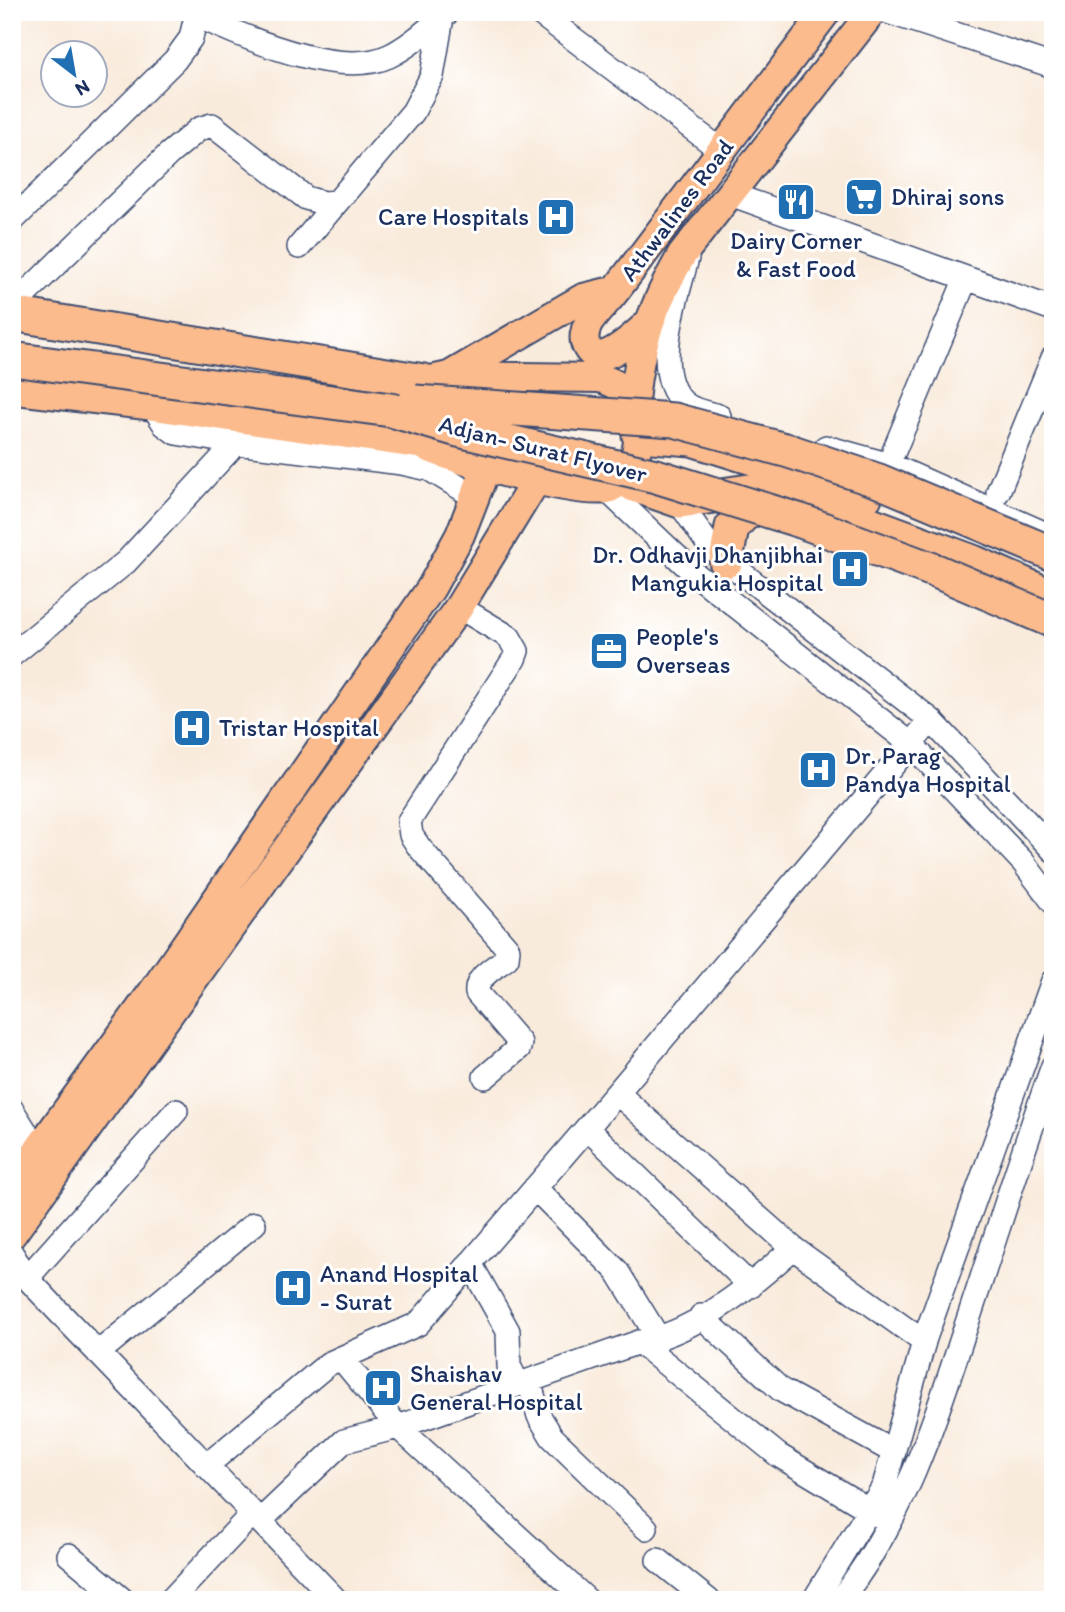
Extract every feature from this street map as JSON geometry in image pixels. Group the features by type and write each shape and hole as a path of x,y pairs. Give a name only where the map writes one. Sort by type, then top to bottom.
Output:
{"highway":[{"path":"12,314 437,379"},
{"name":"Adjan- Surat Flyover","path":"12,350 394,400 674,420 789,451 878,481 1053,554"},
{"name":"Adjan- Surat Flyover","path":"12,359 391,410 458,430 656,476 801,521 936,571 1053,621"},
{"path":"12,387 151,403 414,441"},
{"path":"638,442 692,439 820,479 1053,569"},
{"path":"615,486 680,501 757,490 793,495 973,562 1053,597"},
{"path":"726,561 732,527 743,515 771,497 793,495"}],"main road":[{"name":"Athwalines Road","path":"414,441 394,421 408,389 437,379 583,298 616,290 826,12"},
{"name":"Athwalines Road","path":"638,442 634,401 639,355 662,290 690,245 872,12"},
{"path":"616,290 588,324 584,338 586,347 594,355 601,356 624,345 648,324"},
{"path":"437,379 600,378 624,390 634,401"},
{"path":"414,441 486,468 568,487 615,486 638,442"},
{"path":"12,1186 158,986 431,588 460,536 486,468"},
{"path":"12,1234 459,607 537,479"}],"street":[{"path":"538,12 722,151"},
{"path":"888,12 1053,66"},
{"path":"12,221 175,60 191,38 197,14 264,45 342,63 366,63 389,56 411,43 446,15"},
{"path":"299,247 413,112 432,76 446,15"},
{"path":"12,307 169,154 199,129 212,125 306,198 323,203 337,202"},
{"path":"730,194 1053,309"},
{"path":"690,245 667,341 667,367 675,392 684,404 890,466 1053,537"},
{"path":"894,452 966,278"},
{"path":"998,492 1053,358"},
{"path":"151,403 166,425 176,433 402,463 429,469 475,497"},
{"path":"638,442 708,544 726,561 931,720 1053,850"},
{"path":"12,655 127,562 236,443"},
{"path":"615,486 694,573 911,744 1023,862 1053,902"},
{"path":"459,607 509,638 517,651 409,821 411,835 419,846 508,949 507,958 481,979 476,987 477,993 520,1043 519,1048 485,1077"},
{"path":"206,1466 328,1364 418,1324 617,1093 931,720"},
{"path":"814,1600 884,1486 924,1342 1053,981"},
{"path":"840,1600 863,1572 891,1522 939,1408 1053,1066"},
{"path":"617,1093 793,1248 924,1342"},
{"path":"12,1110 38,1151"},
{"path":"27,1278 176,1111"},
{"path":"587,1128 751,1286"},
{"path":"535,1188 617,1271 649,1341 778,1455 891,1522"},
{"path":"98,1353 254,1224"},
{"path":"171,1600 257,1517 344,1441 398,1427 649,1341 701,1316 751,1286 793,1248"},
{"path":"12,1254 27,1278 336,1600"},
{"path":"470,1263 508,1331 509,1366 524,1383 552,1437 646,1528"},
{"path":"701,1316 781,1390 894,1452"},
{"path":"341,1358 398,1427 587,1600"},
{"path":"69,1555 123,1600"},
{"path":"658,1560 708,1600"}],"place":[{"name":"Dhiraj sons","path":"864,197"},
{"name":"Dairy Corner & Fast Food","path":"796,202"},
{"name":"Care Hospitals","path":"556,217"},
{"name":"Dr. Odhavji Dhanjibhai Mangukia Hospital","path":"850,569"},
{"name":"People's Overseas","path":"609,651"},
{"name":"Tristar Hospital","path":"192,728"},
{"name":"Dr. Parag Pandya Hospital","path":"818,770"},
{"name":"Anand Hospital - Surat","path":"293,1288"},
{"name":"Shaishav General Hospital","path":"383,1388"}]}
